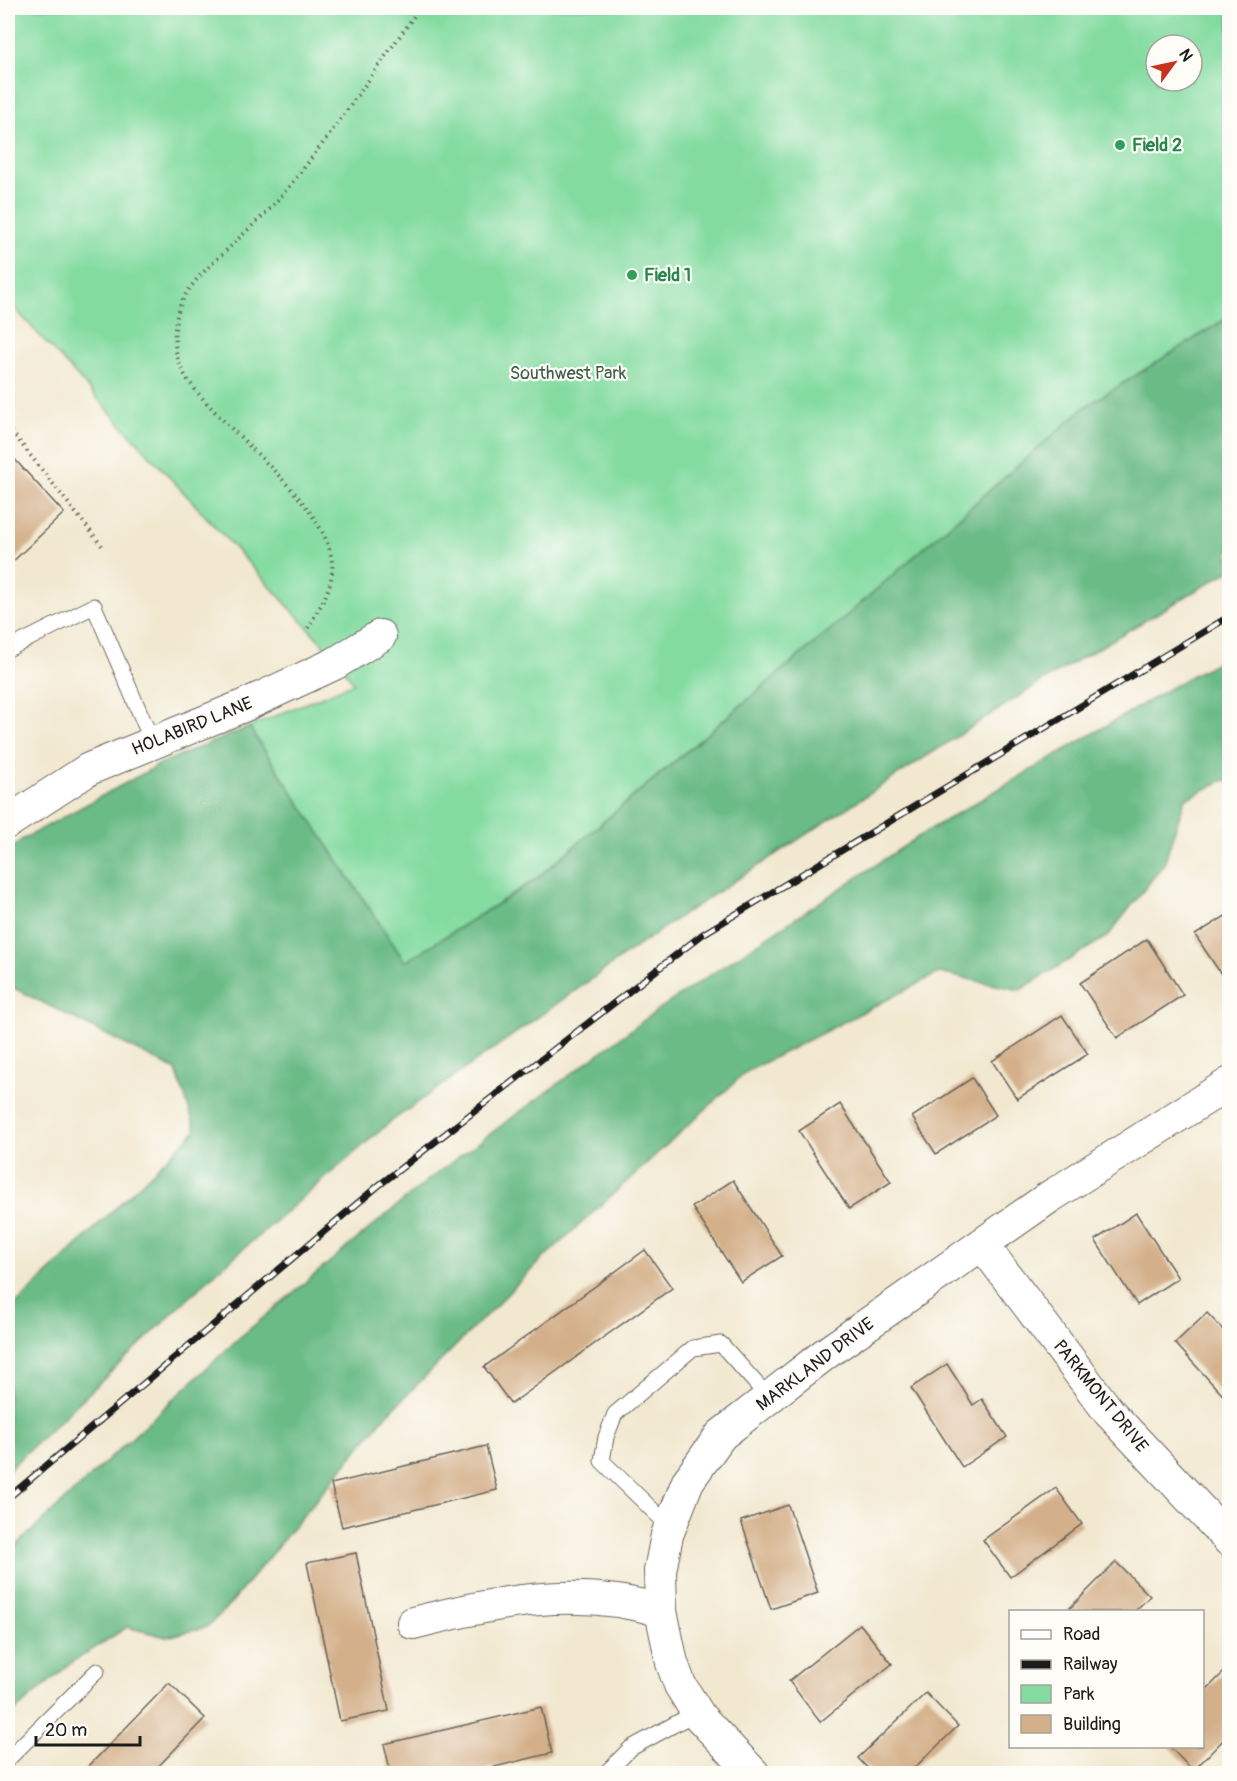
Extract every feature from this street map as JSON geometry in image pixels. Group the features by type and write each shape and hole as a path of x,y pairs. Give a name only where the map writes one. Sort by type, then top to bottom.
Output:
{"street":[{"name":"HOLABIRD LANE","path":"8,822 89,768 243,706 334,664 380,636"},
{"name":"MARKLAND DRIVE","path":"754,1773 717,1737 697,1712 680,1685 672,1663 661,1611 660,1571 670,1527 688,1481 721,1435 825,1354 1047,1198 1230,1083"},
{"name":"PARKMONT DRIVE","path":"982,1244 1109,1412 1230,1541"},
{"path":"412,1623 504,1602 554,1597 604,1598 661,1611"}],"lane":[{"path":"8,649 94,606 152,741"},
{"path":"670,1527 602,1461 606,1437 615,1414 693,1348 721,1344 769,1398"},
{"path":"8,1759 97,1671"},
{"path":"605,1773 631,1748 697,1712"}],"path":[{"path":"308,628 332,579 327,539 300,500 197,391 182,369 176,349 177,314 184,297 195,281 276,202 420,8"},
{"path":"8,427 102,546"}],"green space":[{"name":"Southwest Park","path":"8,8 1229,8 1229,317 1085,407 837,624 533,881 405,962 249,727 354,683 321,642 8,301"},
{"path":"1229,317 1229,571 1041,682 676,919 389,1123 212,1276 8,1470 8,1312 196,1130 176,1070 8,985 8,852 21,840 164,762 249,727 405,962 534,881 837,624 1085,407"},
{"path":"1229,656 1229,781 1224,780 1185,799 1164,864 1108,936 1020,990 939,973 746,1072 538,1263 383,1419 230,1604 207,1627 166,1637 127,1627 71,1663 8,1717 8,1553 239,1338 429,1179 659,1009 924,833 1189,677"}],"building":[{"path":"8,452 64,513 8,566"},
{"path":"1230,913 1230,968 1221,974 1195,935"},
{"path":"1147,939 1183,995 1117,1038 1080,983"},
{"path":"1062,1015 1088,1054 1017,1099 992,1061"},
{"path":"972,1078 996,1115 936,1154 912,1117"},
{"path":"840,1104 891,1182 849,1209 799,1131"},
{"path":"733,1180 782,1256 741,1282 692,1207"},
{"path":"1136,1213 1178,1278 1137,1305 1095,1240"},
{"path":"645,1250 672,1288 511,1404 484,1367"},
{"path":"1207,1313 1230,1337 1230,1403 1175,1343"},
{"path":"947,1364 973,1405 982,1399 1007,1437 962,1467 911,1388"},
{"path":"486,1446 497,1490 342,1527 331,1484"},
{"path":"1056,1488 1082,1524 1010,1577 983,1540"},
{"path":"788,1505 818,1593 771,1609 741,1521"},
{"path":"356,1553 389,1711 340,1721 307,1563"},
{"path":"1116,1562 1150,1596 1136,1610 1068,1610"},
{"path":"860,1624 892,1664 820,1722 789,1681"},
{"path":"1224,1672 1230,1677 1230,1733 1193,1771 1171,1748 1204,1748 1204,1692"},
{"path":"169,1683 205,1718 151,1774 87,1774 84,1771"},
{"path":"926,1693 958,1726 908,1774 873,1774 858,1758"},
{"path":"541,1707 552,1753 465,1774 391,1774 384,1744"}],"railway":[{"path":"8,1498 378,1186 703,934 1230,616"}],"place":[{"name":"Field 2","path":"1120,145"},
{"name":"Field 1","path":"632,275"}]}
